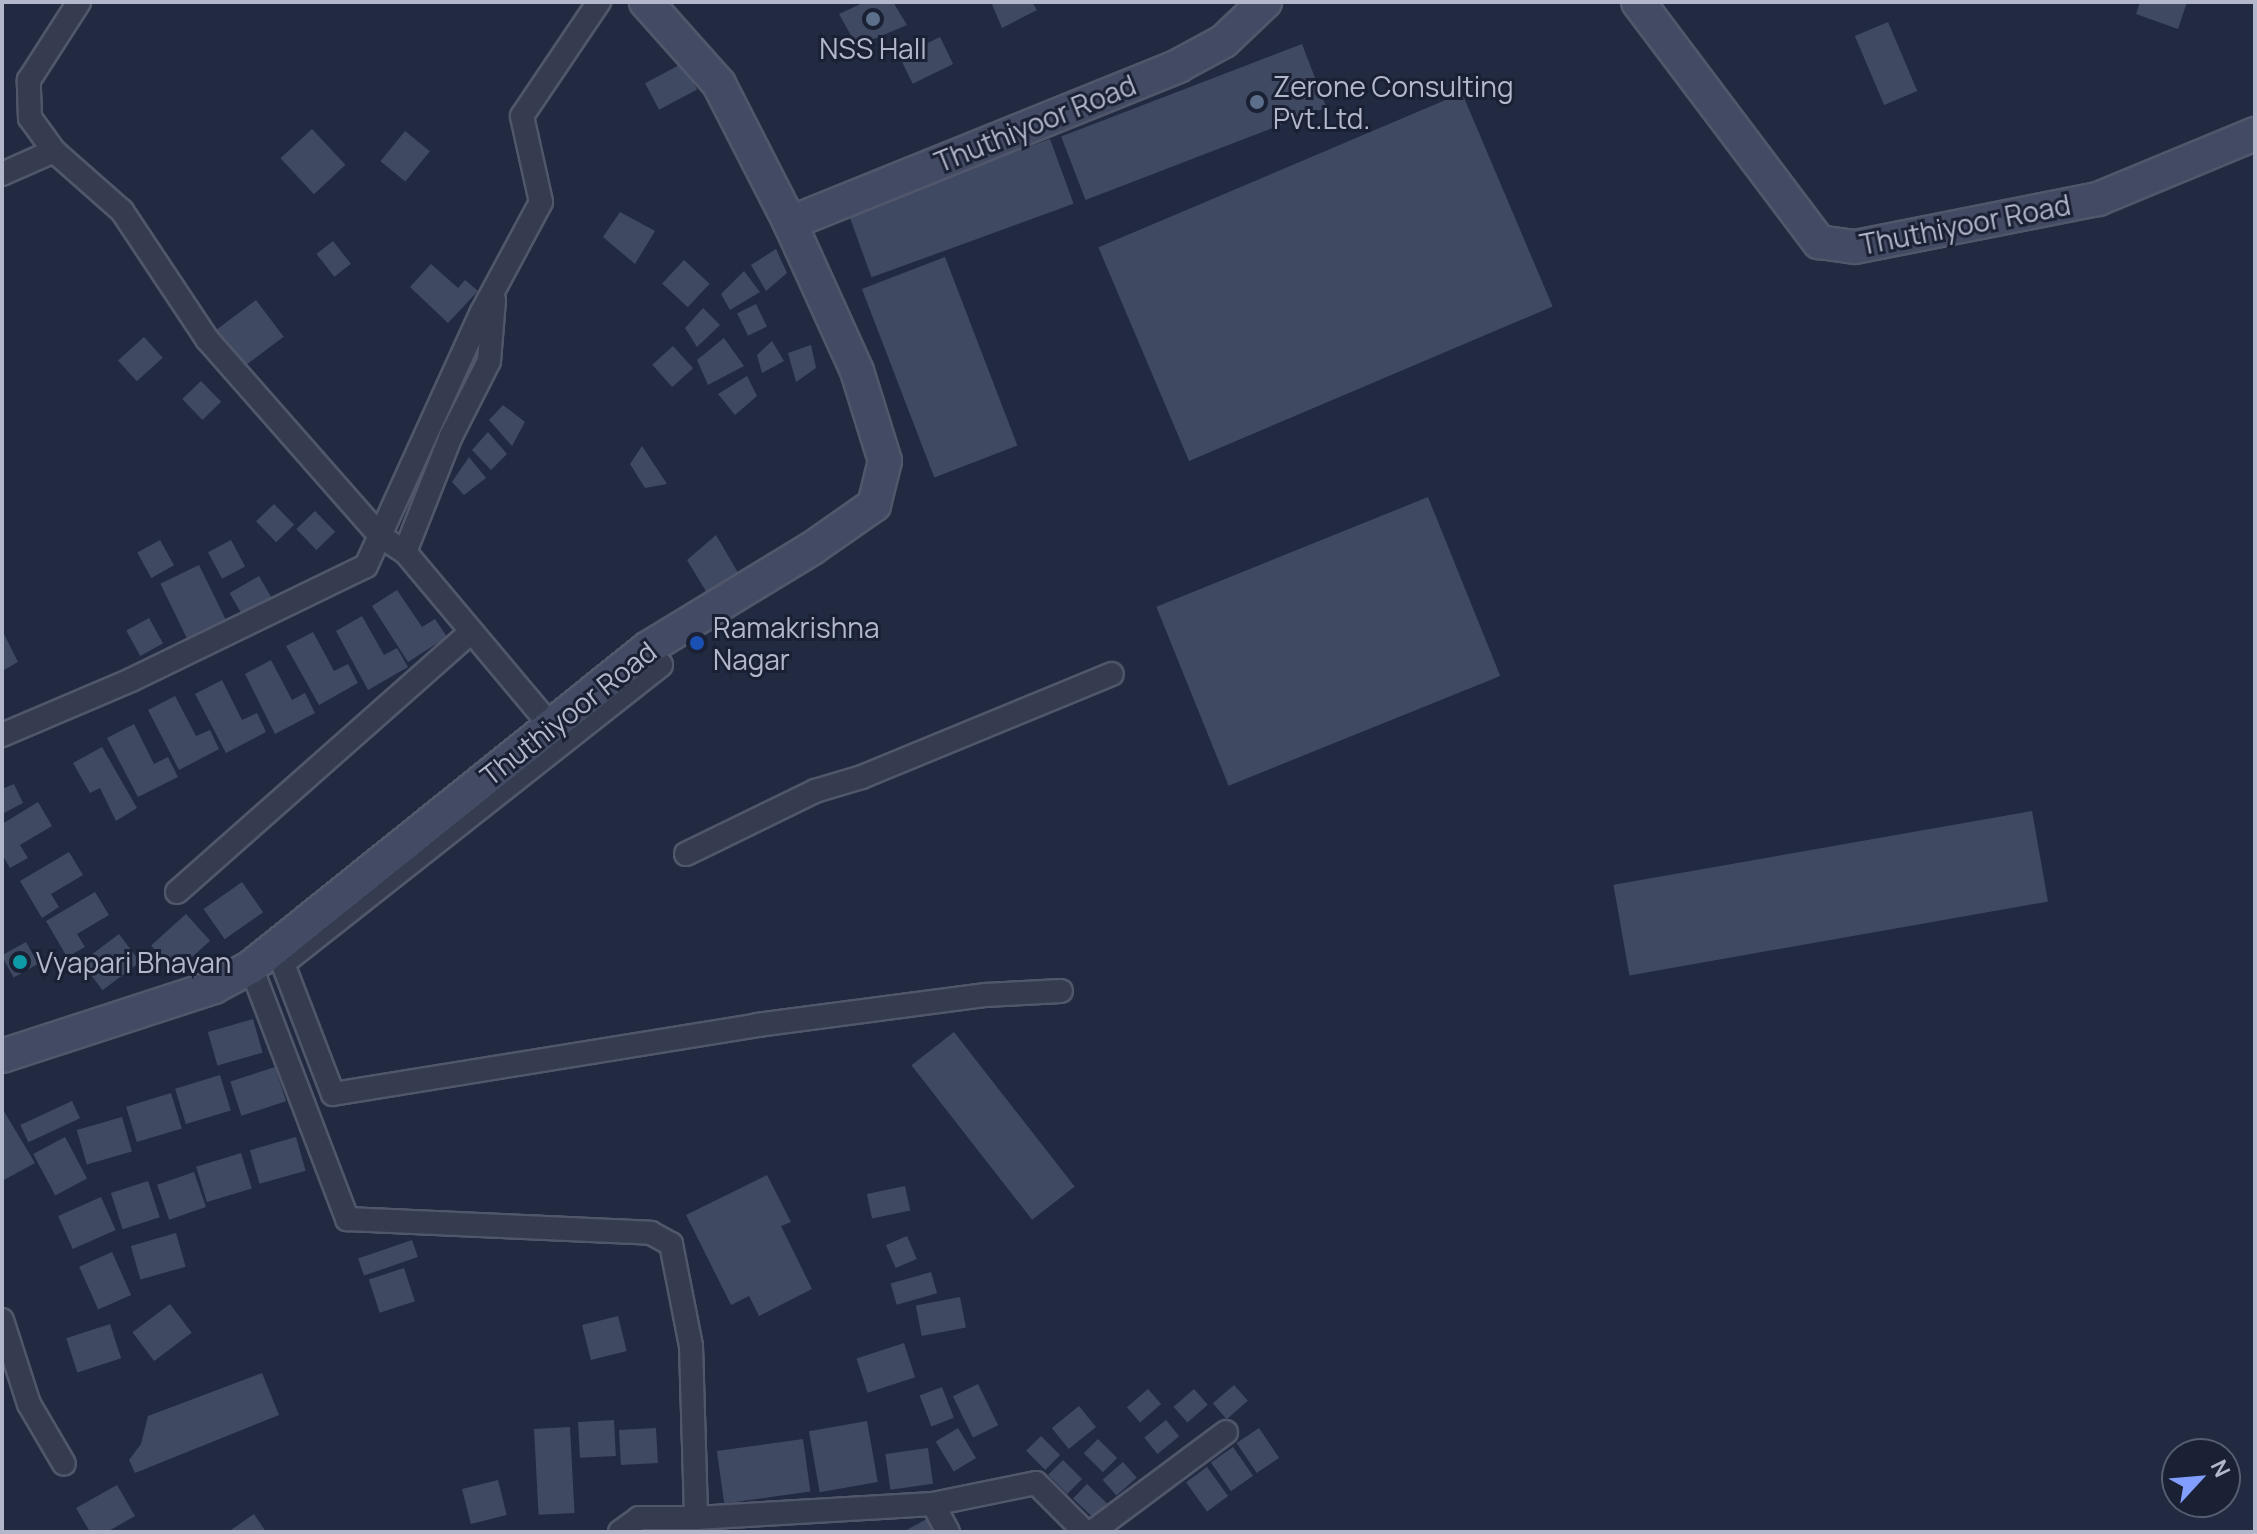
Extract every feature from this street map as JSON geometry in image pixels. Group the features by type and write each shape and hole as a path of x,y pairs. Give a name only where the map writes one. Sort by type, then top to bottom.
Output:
{"main road":[{"name":"Thuthiyoor Road","path":"2,1056 214,987 251,967 648,648 811,549 874,505 885,461 857,371 790,223 719,84 646,2"},
{"name":"Thuthiyoor Road","path":"790,223 1178,66 1224,41 1265,2"},
{"name":"Thuthiyoor Road","path":"1638,2 1819,242 1855,247 2098,199 2255,134"}],"street":[{"path":"79,2 29,80 30,118 54,151 122,211 207,339 380,536 405,552 550,725"},
{"path":"2,735 131,680 366,566 496,284 541,202 522,116 599,2"},
{"path":"2,174 54,151"},
{"path":"405,552 451,436 489,361 496,284"},
{"path":"177,892 470,633"},
{"path":"648,648 661,665 283,964 333,1094 757,1025 986,995 1061,991"},
{"path":"686,854 815,791 862,777 1112,674"},
{"path":"251,967 347,1219 651,1233 671,1244 691,1346 696,1518"},
{"path":"2,1320 29,1404 64,1464"},
{"path":"1092,1532 1226,1432"},
{"path":"620,1532 639,1518 696,1518 933,1504 1036,1483 1085,1532"},
{"path":"933,1504 948,1532"}],"building":[{"name":"NSS Hall","path":"865,2 893,2 907,25 857,46 839,14"},
{"path":"991,2 1032,2 1037,10 1002,28"},
{"path":"2140,2 2187,2 2178,29 2136,14"},
{"path":"1888,22 1917,91 1884,105 1855,36"},
{"path":"940,37 953,64 913,84 900,57"},
{"path":"1302,44 1326,107 1086,200 1061,136"},
{"path":"683,63 697,89 659,110 645,83"},
{"path":"1462,93 1553,307 1189,461 1098,247"},
{"path":"312,129 345,165 314,194 281,158"},
{"path":"405,131 430,151 405,181 380,161"},
{"path":"1050,139 1074,204 872,277 848,213"},
{"path":"620,212 655,231 635,264 603,237"},
{"path":"333,241 351,264 334,277 316,254"},
{"path":"776,249 787,273 766,291 751,265"},
{"path":"945,257 1017,446 934,477 862,289"},
{"path":"684,260 710,284 688,307 662,283"},
{"path":"431,264 458,288 465,280 478,291 448,323 410,287"},
{"path":"744,271 760,292 730,310 721,294"},
{"path":"256,300 284,337 244,367 216,330"},
{"path":"756,304 767,326 748,336 737,313"},
{"path":"703,308 720,325 697,347 685,328"},
{"path":"144,337 163,358 137,381 118,360"},
{"path":"724,338 744,366 708,385 697,360"},
{"path":"772,341 784,361 762,373 757,355"},
{"path":"811,345 816,368 796,382 788,353"},
{"path":"673,346 693,368 672,387 652,365"},
{"path":"747,376 757,396 735,415 718,394"},
{"path":"201,381 221,402 202,420 182,399"},
{"path":"503,405 525,422 512,446 489,420"},
{"path":"488,432 507,454 491,470 472,450"},
{"path":"642,446 667,484 645,488 630,464"},
{"path":"469,457 486,478 464,495 452,482"},
{"path":"1428,497 1500,676 1229,786 1156,607"},
{"path":"274,504 294,525 276,542 256,521"},
{"path":"315,511 335,532 316,550 296,529"},
{"path":"716,535 740,576 707,593 687,560"},
{"path":"160,540 174,565 151,578 137,553"},
{"path":"231,540 245,566 222,579 208,552"},
{"path":"199,565 226,620 187,639 160,584"},
{"path":"259,576 273,600 244,617 230,593"},
{"path":"397,590 422,627 435,619 447,637 408,662 372,606"},
{"path":"362,616 384,655 397,648 408,667 368,690 336,631"},
{"path":"149,618 163,643 140,656 126,631"},
{"path":"2,630 18,662 2,671"},
{"path":"313,632 334,671 348,664 358,683 319,705 286,646"},
{"path":"271,660 292,700 305,693 315,713 275,734 245,674"},
{"path":"222,680 242,720 257,713 266,732 226,753 195,694"},
{"path":"175,696 196,736 210,730 219,749 179,770 148,710"},
{"path":"134,724 154,764 168,757 178,777 138,797 107,738"},
{"path":"102,747 137,808 116,821 100,788 90,793 73,763"},
{"path":"14,784 23,803 2,814 2,789"},
{"path":"38,802 52,826 20,845 28,858 10,868 2,854 2,824"},
{"path":"2032,811 2048,902 1629,975 1613,885"},
{"path":"69,852 83,875 51,894 59,907 42,918 20,881"},
{"path":"242,882 263,912 225,939 203,909"},
{"path":"95,892 109,915 77,934 85,947 67,957 46,921"},
{"path":"186,914 210,941 175,972 151,945"},
{"path":"119,934 140,962 103,990 81,962"},
{"name":"Vyapari Bhavan","path":"26,942 38,964 14,977 2,955"},
{"path":"253,1019 263,1053 217,1066 208,1032"},
{"path":"954,1032 1075,1186 1032,1220 911,1065"},
{"path":"275,1067 286,1101 241,1116 230,1082"},
{"path":"220,1075 231,1110 186,1124 175,1089"},
{"path":"171,1093 182,1128 137,1142 126,1107"},
{"path":"72,1101 80,1118 28,1142 20,1125"},
{"path":"2,1108 35,1163 2,1181"},
{"path":"122,1117 132,1152 87,1165 77,1130"},
{"path":"65,1137 87,1178 55,1195 33,1154"},
{"path":"296,1137 306,1171 260,1184 250,1150"},
{"path":"241,1153 252,1188 207,1202 196,1167"},
{"path":"194,1172 206,1207 169,1220 157,1185"},
{"path":"767,1175 791,1222 781,1226 812,1289 759,1316 749,1296 731,1305 686,1215"},
{"path":"148,1181 160,1217 123,1229 111,1193"},
{"path":"905,1186 910,1210 872,1219 867,1194"},
{"path":"101,1197 116,1230 73,1249 58,1216"},
{"path":"176,1233 186,1267 140,1280 131,1246"},
{"path":"907,1236 917,1259 896,1268 886,1245"},
{"path":"412,1240 418,1257 364,1276 358,1259"},
{"path":"112,1252 131,1295 98,1310 79,1267"},
{"path":"404,1268 415,1301 380,1313 369,1279"},
{"path":"931,1272 937,1293 897,1305 891,1284"},
{"path":"960,1297 966,1327 922,1336 916,1306"},
{"path":"170,1304 192,1333 154,1361 132,1332"},
{"path":"618,1316 627,1351 591,1360 582,1325"},
{"path":"110,1324 121,1358 77,1372 66,1338"},
{"path":"904,1343 915,1377 868,1393 856,1358"},
{"path":"262,1373 279,1415 135,1473 129,1460 141,1444 148,1416"},
{"path":"978,1384 998,1425 973,1438 953,1396"},
{"path":"1234,1385 1248,1401 1227,1419 1213,1403"},
{"path":"942,1387 954,1418 931,1426 920,1396"},
{"path":"1148,1389 1161,1404 1140,1422 1127,1407"},
{"path":"1194,1389 1208,1405 1187,1423 1174,1407"},
{"path":"1079,1406 1096,1427 1069,1449 1052,1428"},
{"path":"614,1420 616,1456 580,1458 578,1422"},
{"path":"1166,1420 1179,1436 1157,1454 1144,1438"},
{"path":"867,1421 878,1482 820,1492 809,1431"},
{"path":"570,1427 575,1513 539,1515 534,1429"},
{"path":"656,1428 658,1463 621,1465 619,1430"},
{"path":"958,1428 976,1458 954,1471 936,1441"},
{"path":"1259,1428 1279,1458 1257,1473 1237,1443"},
{"path":"1041,1436 1060,1455 1045,1470 1026,1451"},
{"path":"803,1439 810,1491 724,1504 717,1451"},
{"path":"1098,1439 1117,1458 1103,1472 1084,1453"},
{"path":"1233,1447 1253,1476 1231,1491 1211,1462"},
{"path":"928,1448 933,1484 890,1490 885,1454"},
{"path":"1063,1460 1082,1479 1067,1494 1048,1475"},
{"path":"1123,1462 1137,1478 1116,1496 1103,1480"},
{"path":"1207,1467 1228,1496 1207,1511 1186,1482"},
{"path":"498,1480 507,1515 471,1524 462,1489"},
{"path":"1087,1484 1107,1503 1093,1518 1073,1498"},
{"path":"117,1485 135,1516 107,1532 90,1532 76,1508"},
{"path":"254,1514 266,1532 228,1532"},
{"path":"932,1516 940,1532 903,1532"}],"place":[{"name":"NSS Hall","path":"873,19"},
{"name":"Zerone Consulting Pvt.Ltd.","path":"1257,102"},
{"name":"Ramakrishna Nagar","path":"697,643"},
{"name":"Vyapari Bhavan","path":"20,962"}]}
